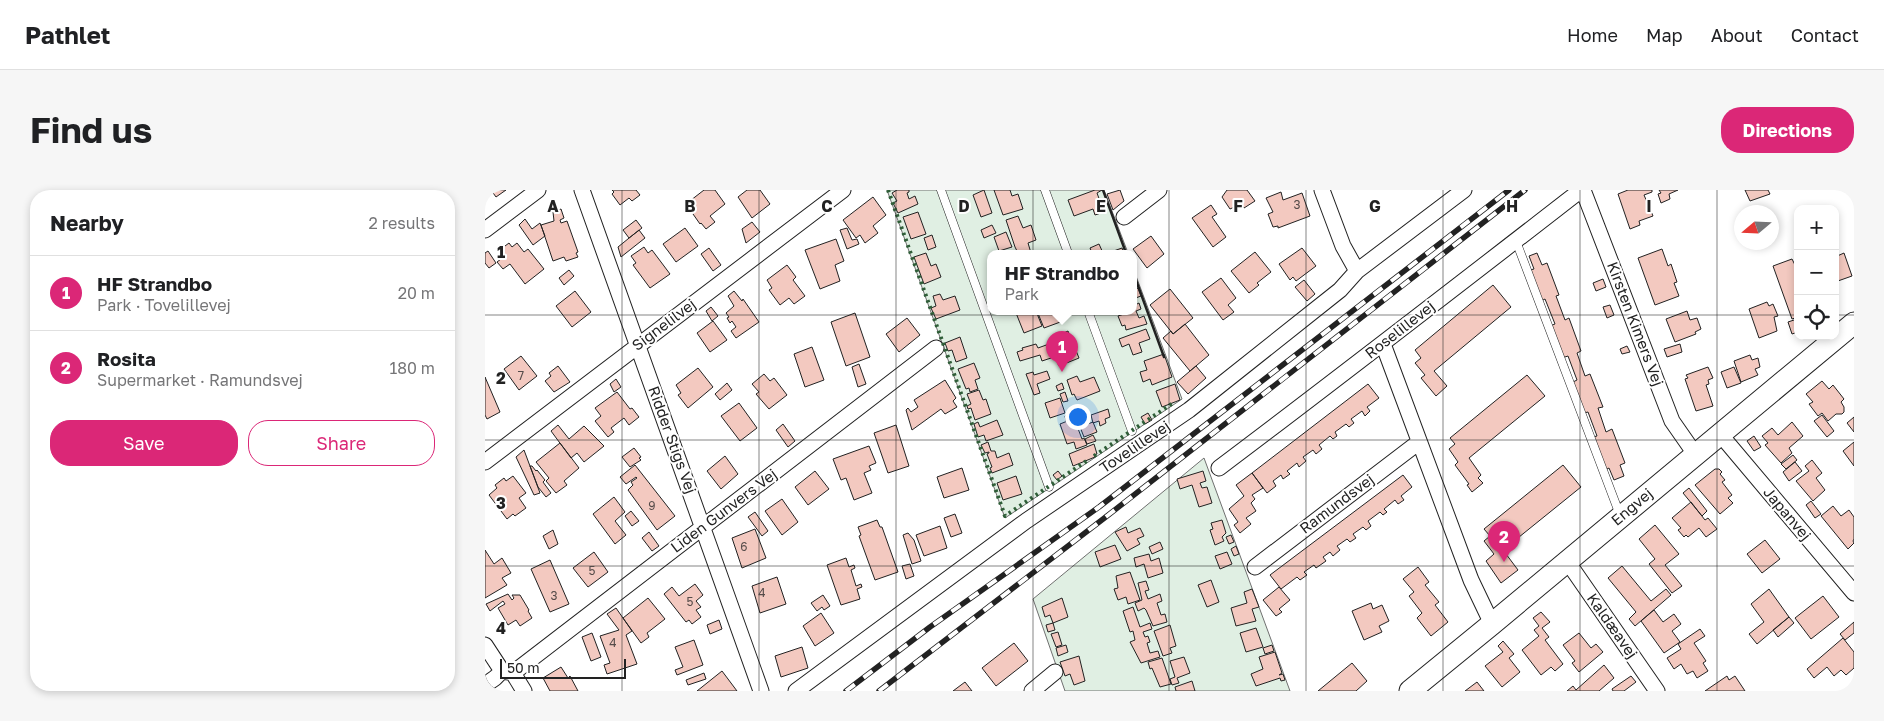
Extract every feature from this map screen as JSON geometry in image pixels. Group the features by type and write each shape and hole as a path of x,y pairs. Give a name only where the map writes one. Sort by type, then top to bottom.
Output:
{"street":[{"path":"485,230 537,190"},
{"name":"Ridder Stigs Vej","path":"582,190 761,691"},
{"name":"Signelilvej","path":"485,462 637,344 843,190"},
{"path":"1124,216 1159,190"},
{"path":"1322,190 1343,246 1357,271"},
{"name":"Tovelillevej","path":"796,691 1026,520 1189,410 1340,290 1357,271 1464,190"},
{"name":"Roselillevej","path":"1219,468 1582,190"},
{"name":"Kirsten Kimers Vej","path":"1582,190 1672,421 1695,454"},
{"name":"Engvej","path":"1410,691 1695,454 1851,332"},
{"path":"1383,344 1471,580 1492,624"},
{"name":"Liden Gunvers Vej","path":"485,685 507,672 703,527 936,348"},
{"name":"Japanvej","path":"1720,434 1854,593"},
{"name":"Ramundsvej","path":"1255,567 1419,442"},
{"name":"Kaldæavej","path":"1567,562 1657,691"},
{"path":"485,645 524,691"},
{"path":"1032,691 1055,672"}],"lane":[{"path":"941,190 1049,487"},
{"path":"1045,190 1067,250"},
{"path":"1516,241 1620,517"},
{"path":"1089,315 1132,431"}],"green space":[{"path":"887,190 1104,190 1127,250 987,250 987,315 1137,315 1137,279 1182,399 1005,518"},
{"path":"1204,458 1290,691 1065,691 1033,599"}],"building":[{"path":"491,190 506,190 496,197"},
{"path":"612,190 636,190 640,195 632,201 629,198 620,205 612,194 614,192"},
{"path":"704,190 715,190 725,204 710,216 715,222 706,229 700,224 686,204"},
{"path":"747,190 760,190 770,204 752,218 738,197"},
{"path":"897,190 909,190 907,193 909,199 915,196 918,204 898,213 893,203 897,201 892,193"},
{"path":"984,190 992,213 981,217 973,195"},
{"path":"994,190 1010,190 1012,196 1018,194 1023,209 1003,215"},
{"path":"1095,190 1102,190 1097,193 1104,212 1095,215 1093,209 1074,216 1068,200"},
{"path":"1120,190 1124,201 1113,210 1107,194"},
{"path":"1227,190 1247,190 1255,201 1244,208 1241,204 1230,209 1222,197"},
{"path":"1628,190 1652,190 1652,192 1644,195 1653,216 1639,221 1640,225 1630,229 1618,194"},
{"path":"1659,190 1678,190 1669,194 1670,199 1661,203 1658,194 1661,193"},
{"path":"1745,190 1768,190 1770,194 1750,201"},
{"path":"1281,192 1283,200 1302,193 1310,216 1278,228 1278,226 1273,227 1268,214 1273,212 1266,198"},
{"path":"873,197 886,215 873,226 878,233 865,243 860,235 856,238 843,220"},
{"path":"1211,205 1217,214 1212,217 1226,237 1213,247 1192,218"},
{"path":"561,209 564,218 560,220 561,223 567,221 578,257 566,261 564,257 553,261 541,225 554,221 553,212"},
{"path":"918,212 926,234 911,239 903,217"},
{"path":"1018,216 1023,228 1031,225 1036,240 1028,243 1030,250 1016,250 1006,220"},
{"path":"525,219 532,229 540,223 545,236 533,245 519,225"},
{"path":"636,220 642,228 629,238 623,230"},
{"path":"752,222 760,232 746,243 742,229"},
{"path":"992,225 996,233 984,238 981,230"},
{"path":"685,228 698,246 676,262 663,244"},
{"path":"847,228 852,240 857,239 859,244 847,249 840,230"},
{"path":"639,230 645,238 621,257 618,247"},
{"path":"1006,232 1012,247 999,250 994,237"},
{"path":"932,235 936,247 928,250 924,238"},
{"path":"1151,236 1164,254 1147,268 1137,254 1137,250 1133,249"},
{"path":"836,239 844,261 835,265 840,281 820,289 805,250"},
{"path":"509,243 512,247 517,243 524,252 528,249 544,269 525,284 510,264 503,269 497,262 505,256 501,249"},
{"path":"1099,244 1102,250 1091,250 1090,248"},
{"path":"644,247 648,253 652,250 670,274 650,288 633,265 636,263 631,256"},
{"path":"709,248 721,265 713,271 701,254"},
{"path":"1302,248 1316,266 1296,281 1293,277 1290,280 1279,264"},
{"path":"1662,249 1668,266 1671,264 1677,282 1674,283 1679,296 1655,305 1638,258"},
{"path":"488,251 496,263 489,268 485,263 485,253"},
{"path":"1255,252 1271,272 1257,283 1259,285 1249,293 1231,271"},
{"path":"926,253 931,266 936,264 941,277 924,284 914,257"},
{"path":"1537,253 1542,265 1547,263 1559,295 1556,296 1565,320 1569,318 1581,351 1577,353 1585,376 1590,374 1603,407 1598,408 1606,432 1612,429 1625,463 1620,465 1624,476 1614,480 1609,468 1605,470 1593,437 1597,436 1588,412 1584,413 1573,382 1577,380 1568,356 1562,358 1550,326 1555,324 1545,299 1541,301 1530,270 1534,269 1529,256"},
{"path":"1844,253 1852,276 1839,281 1839,255"},
{"path":"1792,259 1794,263 1794,318 1792,319 1773,266"},
{"path":"787,265 796,277 793,280 805,296 794,304 789,298 780,305 769,290 772,288 767,280"},
{"path":"569,270 574,276 564,285 559,278"},
{"path":"1221,278 1236,298 1228,305 1234,312 1223,320 1202,292"},
{"path":"1603,279 1606,287 1596,291 1593,283"},
{"path":"1304,280 1315,294 1307,301 1295,287"},
{"path":"1493,285 1511,307 1434,371 1447,386 1436,396 1421,378 1425,375 1415,363 1421,358 1415,350"},
{"path":"1137,288 1141,296 1137,298"},
{"path":"1170,289 1193,318 1173,334 1150,305"},
{"path":"575,291 591,312 572,327 556,306"},
{"path":"734,291 742,301 743,299 759,322 736,338 731,331 736,327 732,321 730,323 726,313 734,306 728,296"},
{"path":"940,294 943,300 955,296 960,310 936,319 931,308 936,306 933,296"},
{"path":"1767,302 1769,306 1773,304 1778,316 1774,317 1777,331 1759,338 1749,309"},
{"path":"1139,303 1141,309 1137,311 1137,304"},
{"path":"1610,305 1614,315 1607,318 1603,307"},
{"path":"711,307 718,316 712,321 706,311"},
{"path":"1687,311 1690,320 1697,318 1701,329 1695,332 1696,334 1675,342 1666,319"},
{"path":"855,313 870,357 846,366 831,322"},
{"path":"1137,313 1139,318 1144,316 1147,324 1126,330 1125,325 1122,326 1118,316 1137,315"},
{"path":"1017,315 1038,315 1042,326 1024,333"},
{"path":"1039,315 1060,315 1063,321 1044,328"},
{"path":"907,318 920,335 899,352 886,334"},
{"path":"1794,320 1794,333 1792,334 1788,322"},
{"path":"713,321 727,340 710,352 697,333"},
{"path":"1185,324 1209,355 1190,371 1163,338 1171,331 1173,334"},
{"path":"1146,329 1150,339 1139,343 1142,352 1133,355 1129,344 1122,347 1119,339"},
{"path":"1068,331 1079,358 1059,366 1055,357 1059,355 1052,338"},
{"path":"960,337 967,358 956,362 952,350 948,351 945,343"},
{"path":"1036,344 1038,348 1049,344 1054,357 1042,361 1040,355 1020,361 1017,352 1023,350 1022,348"},
{"path":"1680,344 1682,352 1667,357 1664,349"},
{"path":"1627,346 1630,352 1622,354 1620,349"},
{"path":"812,347 824,380 805,387 794,354"},
{"path":"1164,354 1172,377 1152,385 1150,379 1143,382 1140,372 1147,370 1144,361"},
{"path":"1750,355 1752,360 1758,358 1760,367 1755,369 1758,375 1741,382 1734,361"},
{"path":"521,356 537,376 519,390 504,369"},
{"path":"974,363 980,378 975,380 978,389 970,392 969,388 966,389 958,369"},
{"path":"859,364 866,384 858,387 852,367"},
{"path":"558,366 570,382 554,392 545,381 551,376 549,373"},
{"path":"1196,366 1206,378 1188,394 1177,382"},
{"path":"1708,367 1713,378 1708,380 1709,384 1706,385 1713,406 1696,411 1685,379 1688,378 1686,375"},
{"path":"1734,367 1741,383 1727,388 1721,372"},
{"path":"698,368 713,387 688,408 678,395 681,393 676,385"},
{"path":"1047,371 1050,379 1037,384 1040,393 1034,395 1026,374 1033,372 1034,375"},
{"path":"764,374 770,381 774,378 787,395 769,409 756,394 759,392 752,384"},
{"path":"1527,375 1545,396 1469,458 1481,475 1478,478 1483,483 1472,492 1467,485 1469,484 1455,465 1458,462 1449,449 1455,444 1450,438"},
{"path":"1077,376 1080,382 1094,377 1100,391 1077,400 1074,394 1072,395 1067,380"},
{"path":"485,377 500,412 487,419 485,415"},
{"path":"616,379 621,387 614,392 610,384"},
{"path":"945,380 956,398 953,401 957,407 945,414 941,409 912,430 906,410 908,408 911,412 918,407 914,400"},
{"path":"1822,381 1829,389 1833,385 1844,399 1841,402 1844,412 1836,414 1828,421 1822,413 1818,416 1809,404 1813,402 1806,394"},
{"path":"727,383 732,390 720,400 715,394"},
{"path":"1062,383 1064,389 1058,391 1056,386"},
{"path":"1175,384 1180,400 1162,407 1156,391"},
{"path":"1368,384 1379,398 1367,407 1370,411 1365,416 1362,411 1351,419 1354,423 1349,427 1346,424 1335,432 1337,436 1333,439 1330,436 1319,445 1322,449 1316,454 1313,450 1303,457 1306,461 1299,467 1297,463 1287,471 1290,474 1283,479 1281,475 1273,481 1276,486 1267,493 1252,473"},
{"path":"979,390 983,400 986,399 991,414 975,420 971,408 968,409 967,406 971,404 967,394"},
{"path":"617,392 639,417 629,425 624,418 611,428 614,432 608,437 595,421 601,416 595,408"},
{"path":"1065,392 1068,401 1063,402 1060,394"},
{"path":"1060,398 1065,413 1050,418 1045,403"},
{"path":"739,403 757,428 740,441 721,416"},
{"path":"1108,409 1110,417 1105,419 1106,423 1100,426 1099,421 1093,423 1091,415"},
{"path":"1072,413 1082,439 1084,438 1087,445 1076,449 1074,442 1067,444 1060,424 1070,420 1066,421 1065,416"},
{"path":"1148,413 1152,420 1145,424 1141,417"},
{"path":"1822,415 1834,431 1827,437 1814,421"},
{"path":"1854,417 1854,432 1847,423"},
{"path":"997,420 1003,435 986,441 984,435 978,437 974,424 978,422 980,427"},
{"path":"1093,422 1097,432 1084,437 1080,427"},
{"path":"1792,422 1803,436 1789,448 1792,453 1781,463 1765,445 1768,443 1762,436 1772,428 1778,435"},
{"path":"783,424 795,441 788,447 776,430"},
{"path":"558,425 569,439 584,426 604,446 584,462 577,453 571,458 551,431"},
{"path":"896,425 909,466 888,473 874,433"},
{"path":"1093,435 1096,441 1087,444 1085,439"},
{"path":"1754,436 1761,447 1754,451 1747,441"},
{"path":"988,442 991,451 995,451 997,458 1009,453 1013,465 992,473 990,468 992,467 987,454 989,452 985,453 981,445"},
{"path":"1854,442 1854,466 1843,451"},
{"path":"560,443 579,468 564,481 567,485 556,493 546,481 549,478 536,462"},
{"path":"1094,444 1097,454 1094,455 1095,457 1073,466 1069,454"},
{"path":"869,446 876,463 869,466 871,470 864,473 872,493 854,500 846,478 841,480 833,459"},
{"path":"634,448 641,457 639,458 641,460 630,467 622,457"},
{"path":"524,450 540,493 534,495 516,457"},
{"path":"1793,455 1797,460 1786,469 1781,464"},
{"path":"725,456 738,474 721,489 707,471"},
{"path":"1812,460 1822,473 1816,478 1825,490 1813,501 1796,481 1809,471 1805,466"},
{"path":"1795,462 1802,471 1789,481 1783,472"},
{"path":"635,465 675,516 657,530 628,490 633,485 631,482 637,478 626,484 620,477"},
{"path":"1563,465 1581,487 1503,550 1518,570 1501,583 1486,561 1494,554 1484,541 1490,536 1484,529"},
{"path":"530,466 537,470 545,480 543,482 551,493 546,497 538,487"},
{"path":"962,468 969,490 944,498 937,477"},
{"path":"1715,469 1719,469 1722,472 1720,474 1725,480 1722,482 1732,495 1728,498 1733,503 1720,514 1695,485"},
{"path":"815,471 829,489 808,505 795,487"},
{"path":"1058,471 1062,476 1057,480 1053,475"},
{"path":"1203,471 1206,481 1200,483 1202,488 1207,487 1212,503 1199,507 1192,485 1180,489 1177,479"},
{"path":"1252,473 1263,488 1252,495 1255,499 1251,503 1256,511 1246,518 1251,524 1240,533 1234,525 1238,522 1229,509 1244,496 1236,485"},
{"path":"1403,475 1412,487 1401,496 1404,500 1398,504 1395,500 1384,509 1387,512 1383,515 1380,512 1368,521 1371,526 1366,530 1363,527 1353,534 1356,538 1350,542 1347,539 1337,546 1340,550 1333,556 1330,552 1323,557 1326,561 1316,568 1314,565 1304,572 1307,575 1300,580 1297,577 1281,589 1270,575"},
{"path":"513,476 526,493 519,498 526,508 507,519 489,495 497,488 495,485 504,478 506,481"},
{"path":"1016,476 1022,494 1003,500 997,483"},
{"path":"1689,488 1707,511 1702,516 1683,493"},
{"path":"614,497 625,512 615,521 626,535 615,544 593,514"},
{"path":"782,499 798,522 782,535 765,511"},
{"path":"1811,501 1821,514 1815,518 1806,505"},
{"path":"1691,502 1705,520 1708,518 1717,529 1706,537 1699,528 1688,537 1686,535 1684,537 1678,530 1681,528 1672,518"},
{"path":"1833,506 1841,516 1849,510 1854,517 1854,543 1848,549 1821,516"},
{"path":"631,511 639,521 632,526 625,516"},
{"path":"755,512 768,531 762,536 748,517"},
{"path":"955,514 962,533 951,537 944,518"},
{"path":"877,520 880,527 882,527 898,572 875,580 859,536 861,535 858,527"},
{"path":"1222,520 1226,533 1222,537 1224,541 1215,545 1210,530 1213,529 1211,523"},
{"path":"1655,525 1679,554 1665,565 1682,586 1672,593 1649,564 1655,559 1639,539"},
{"path":"940,526 947,548 924,556 916,535"},
{"path":"1126,527 1128,533 1140,528 1144,536 1137,539 1140,544 1127,551 1115,532"},
{"path":"755,529 766,558 742,568 732,538"},
{"path":"553,530 558,544 549,549 543,536"},
{"path":"649,532 659,546 652,551 642,538"},
{"path":"908,533 914,540 921,561 912,564 903,535"},
{"path":"1231,535 1234,542 1229,544 1226,537"},
{"path":"1765,540 1780,559 1762,573 1747,554"},
{"path":"1160,542 1163,549 1152,554 1149,547"},
{"path":"1115,545 1121,559 1100,567 1095,552"},
{"path":"1236,546 1239,554 1234,556 1231,549"},
{"path":"485,550 494,564 502,558 511,573 502,578 507,585 485,598"},
{"path":"594,552 608,572 588,587 573,568"},
{"path":"1227,552 1232,564 1220,569 1215,556"},
{"path":"1149,554 1151,561 1159,558 1163,573 1148,578 1144,564 1136,567 1134,558"},
{"path":"846,558 849,567 854,565 855,568 851,570 856,586 861,584 862,587 857,589 860,599 841,605 827,565"},
{"path":"550,560 569,604 550,612 531,569"},
{"path":"910,564 914,576 906,579 902,566"},
{"path":"1622,566 1651,601 1666,589 1671,595 1635,626 1629,619 1636,612 1608,578"},
{"path":"1418,567 1429,582 1425,585 1439,602 1435,605 1448,622 1431,636 1417,618 1422,613 1409,596 1414,592 1403,579"},
{"path":"1130,572 1140,600 1128,604 1126,597 1118,600 1114,589 1118,588 1116,576"},
{"path":"777,577 786,604 760,613 752,586"},
{"path":"1211,580 1219,602 1207,607 1198,585"},
{"path":"1146,581 1149,590 1145,591 1148,599 1160,594 1162,601 1157,603 1161,615 1165,614 1167,622 1153,626 1144,608 1138,611 1135,603 1142,600 1138,583"},
{"path":"695,584 703,595 696,601 701,607 696,610 701,617 692,624 689,620 686,622 664,594 672,587 679,596"},
{"path":"1279,587 1290,600 1279,609 1282,612 1276,616 1263,600"},
{"path":"1252,589 1259,607 1252,609 1256,621 1236,626 1231,608 1247,603 1244,592"},
{"path":"1769,589 1789,617 1757,644 1749,634 1764,622 1751,604"},
{"path":"508,594 512,600 514,598 512,595 520,595 532,618 520,626 516,620 508,625 498,608 505,604 503,601 490,611 486,604"},
{"path":"823,595 830,606 824,610 822,607 817,611 811,603"},
{"path":"1823,596 1839,617 1811,639 1795,618"},
{"path":"648,598 665,619 647,633 649,637 641,643 623,618"},
{"path":"1062,598 1068,617 1053,623 1050,615 1045,617 1042,607"},
{"path":"1371,603 1373,609 1382,605 1389,621 1379,626 1382,632 1364,640 1352,611"},
{"path":"1133,607 1140,627 1150,623 1152,629 1143,632 1145,637 1148,636 1150,642 1147,643 1150,653 1158,651 1160,657 1141,663 1130,642 1135,640 1133,631 1130,632 1123,611"},
{"path":"616,608 632,631 626,635 637,664 607,674 604,665 610,663 600,636 619,630 607,614"},
{"path":"1654,610 1663,622 1674,614 1681,624 1672,631 1680,642 1664,653 1641,621"},
{"path":"1541,612 1550,622 1542,628 1549,637 1545,640 1563,664 1555,671 1551,667 1541,675 1522,650 1539,636 1534,630 1539,626 1533,618"},
{"path":"821,613 834,633 815,646 803,626"},
{"path":"1789,617 1794,623 1778,637 1773,630"},
{"path":"719,620 722,629 710,634 707,625"},
{"path":"1854,622 1854,633 1845,640 1840,634"},
{"path":"1053,623 1055,630 1048,632 1046,625"},
{"path":"1170,625 1176,646 1170,648 1172,653 1163,656 1154,631"},
{"path":"1256,628 1263,647 1246,652 1240,633"},
{"path":"1700,629 1705,636 1694,643 1706,661 1703,663 1708,671 1697,678 1693,671 1687,674 1681,664 1674,669 1667,658 1681,649 1678,644"},
{"path":"1058,632 1062,645 1056,647 1051,634"},
{"path":"592,633 601,657 591,661 582,637"},
{"path":"1579,633 1591,648 1596,644 1603,652 1579,672 1572,663 1575,661 1563,645"},
{"path":"1843,638 1854,652 1854,668 1846,675 1841,670 1834,676 1827,667 1814,678 1807,669"},
{"path":"694,640 703,665 677,675 675,670 683,667 675,647"},
{"path":"1503,641 1514,654 1509,658 1520,672 1502,687 1485,666 1503,652 1498,646"},
{"path":"1014,643 1028,661 996,686 982,668"},
{"path":"1066,645 1068,652 1058,656 1056,648"},
{"path":"1272,645 1274,651 1265,654 1263,648"},
{"path":"802,647 808,668 781,677 775,656"},
{"path":"1275,652 1282,673 1279,675 1283,674 1285,680 1281,681 1280,678 1256,686 1251,674 1263,669 1259,657"},
{"path":"1079,656 1085,681 1074,685 1070,674 1065,676 1060,662"},
{"path":"1184,657 1190,673 1177,678 1179,683 1172,685 1170,679 1175,677 1170,661"},
{"path":"1162,658 1171,684 1160,687 1148,662"},
{"path":"1352,663 1367,681 1356,691 1318,691"},
{"path":"1604,665 1614,678 1599,691 1567,691 1573,686 1576,690"},
{"path":"561,667 568,678 570,676 578,691 550,691 543,678"},
{"path":"722,671 737,691 697,691"},
{"path":"704,673 706,679 688,685 686,680"},
{"path":"1631,676 1636,682 1624,691 1613,691 1612,689"},
{"path":"1727,676 1729,680 1735,676 1745,691 1705,691"},
{"path":"1192,681 1195,691 1176,691 1175,687"},
{"path":"965,682 972,691 953,691"},
{"path":"1477,682 1484,691 1465,691"}],"railway":[{"path":"846,691 930,627 1099,507 1509,190"},
{"path":"879,691 1525,190"}],"hedge":[{"path":"888,190 1005,516 1088,460"},
{"path":"1094,456 1173,403"}],"wall":[{"path":"1103,190 1125,250"},
{"path":"1137,283 1164,357"}],"place":[{"name":"HF Strandbo","path":"1062,372"},
{"name":"Rosita","path":"1504,562"}]}
